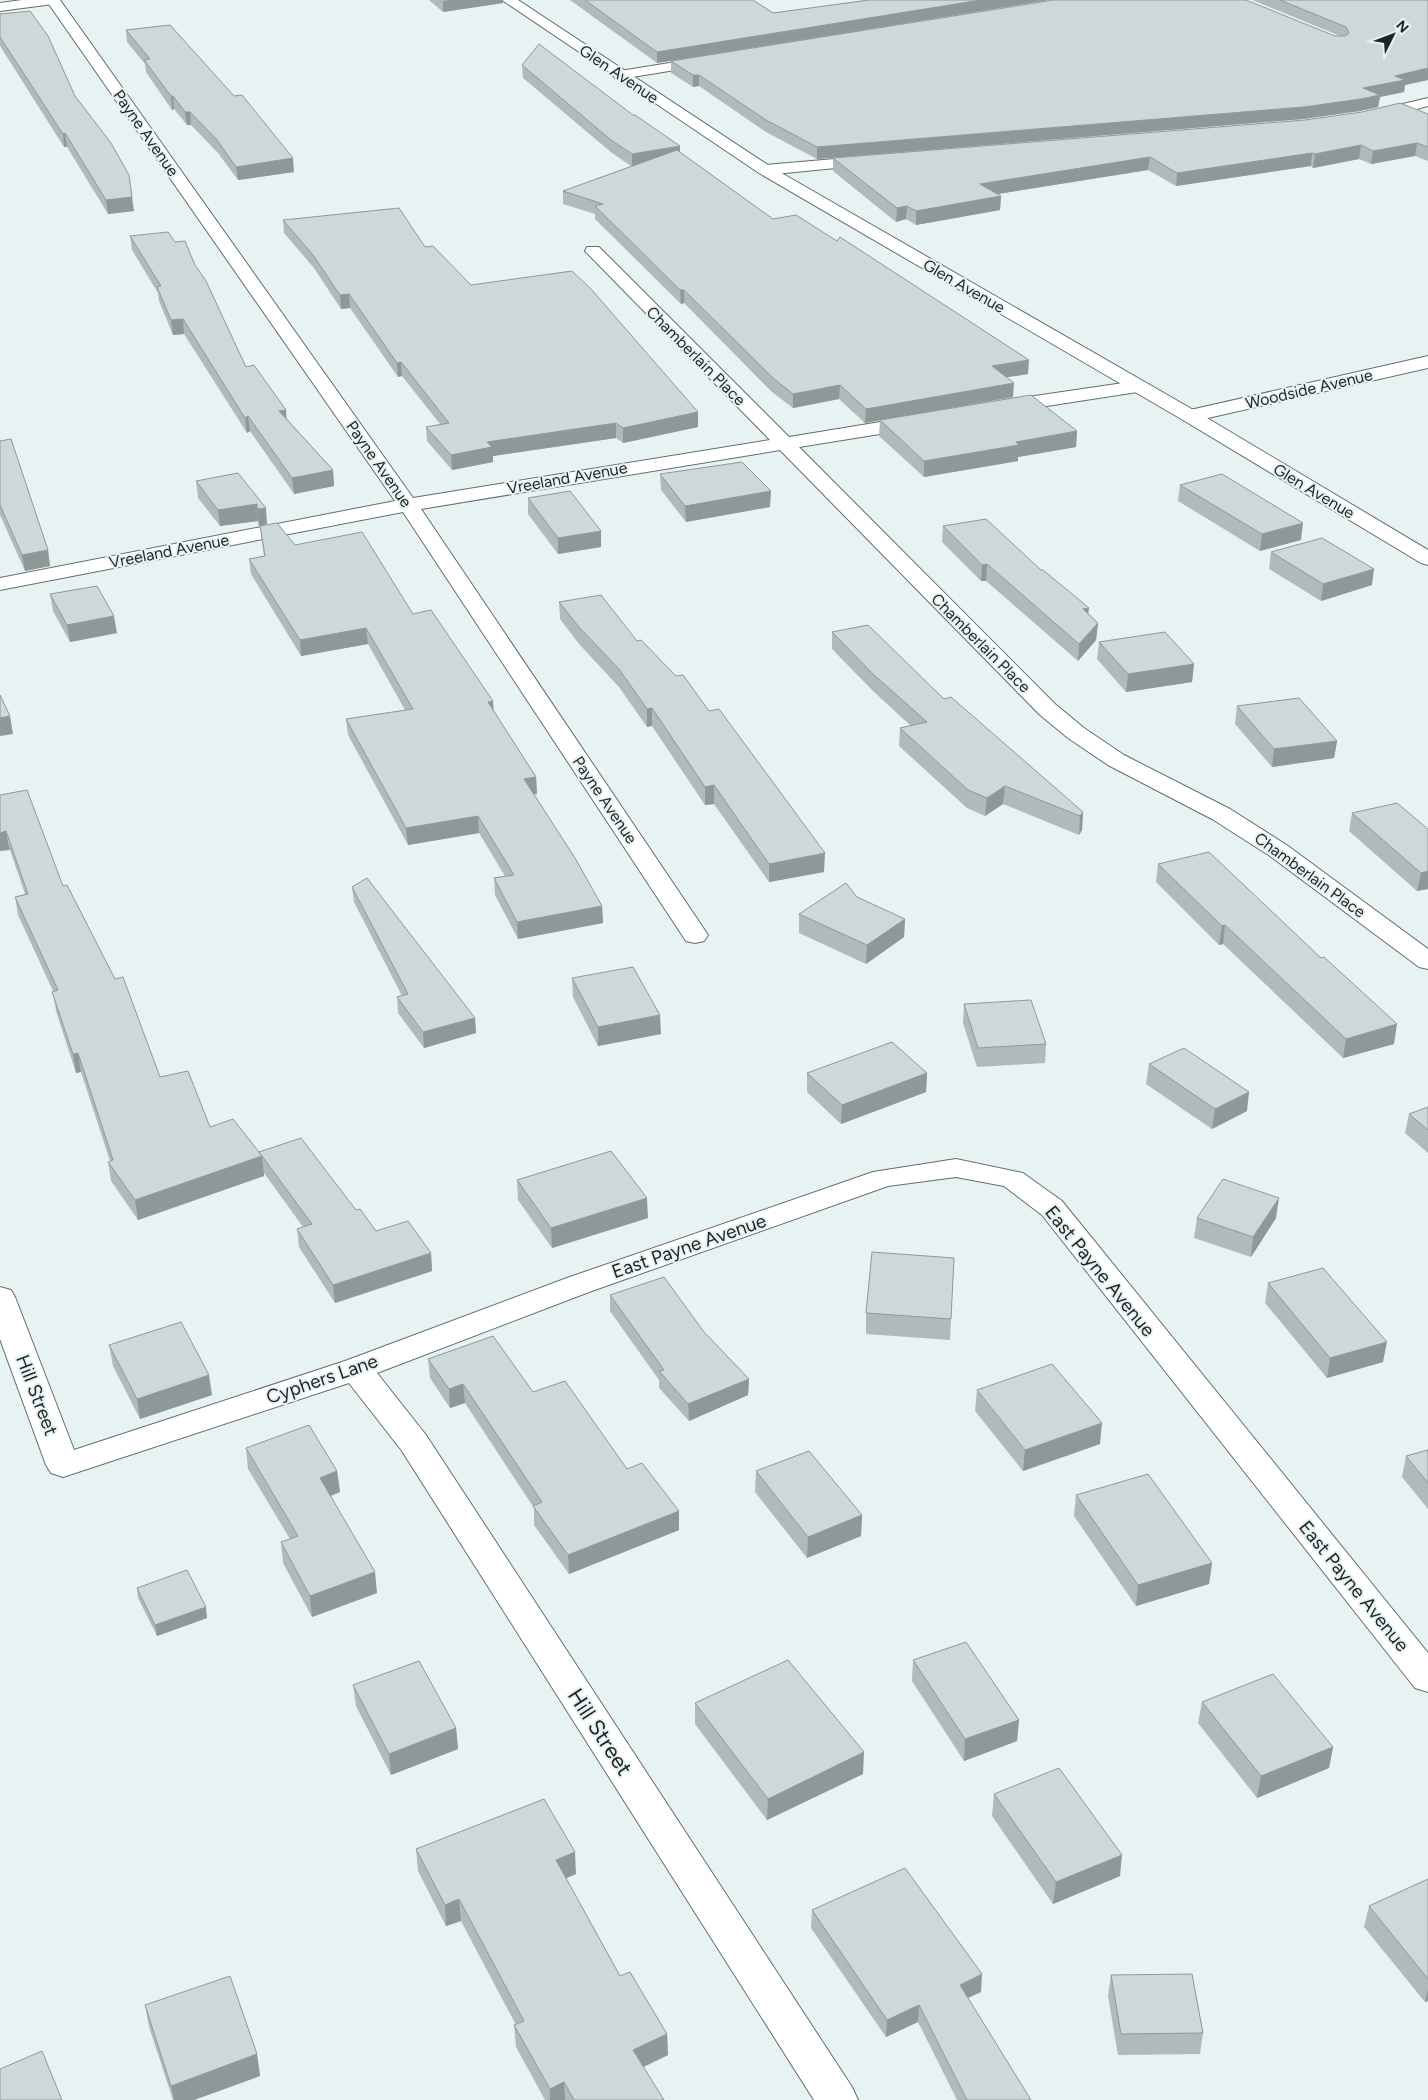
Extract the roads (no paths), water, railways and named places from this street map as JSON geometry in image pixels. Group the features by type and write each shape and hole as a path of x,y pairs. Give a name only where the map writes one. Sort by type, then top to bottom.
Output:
{"street":[{"path":"0,7 53,0"},
{"name":"Payne Avenue","path":"53,0 408,505 695,935"},
{"name":"Glen Avenue","path":"508,0 765,170 1190,416 1428,559"},
{"path":"620,75 717,60"},
{"path":"1360,118 1428,102"},
{"path":"765,170 884,160"},
{"name":"Chamberlain Place","path":"593,252 1046,709 1076,733 1116,760 1221,814 1271,845 1428,961"},
{"name":"Woodside Avenue","path":"1190,416 1428,362"},
{"path":"984,410 1137,387"},
{"name":"Vreeland Avenue","path":"0,584 408,505 617,469 784,445 936,418"},
{"name":"East Payne Avenue","path":"578,1285 883,1178 956,1168 1013,1179 1052,1208 1428,1678"},
{"name":"Cyphers Lane","path":"63,1464 356,1369 578,1285"},
{"name":"Hill Street","path":"0,1297 63,1464"},
{"name":"Hill Street","path":"356,1369 414,1443 838,2100"}]}
